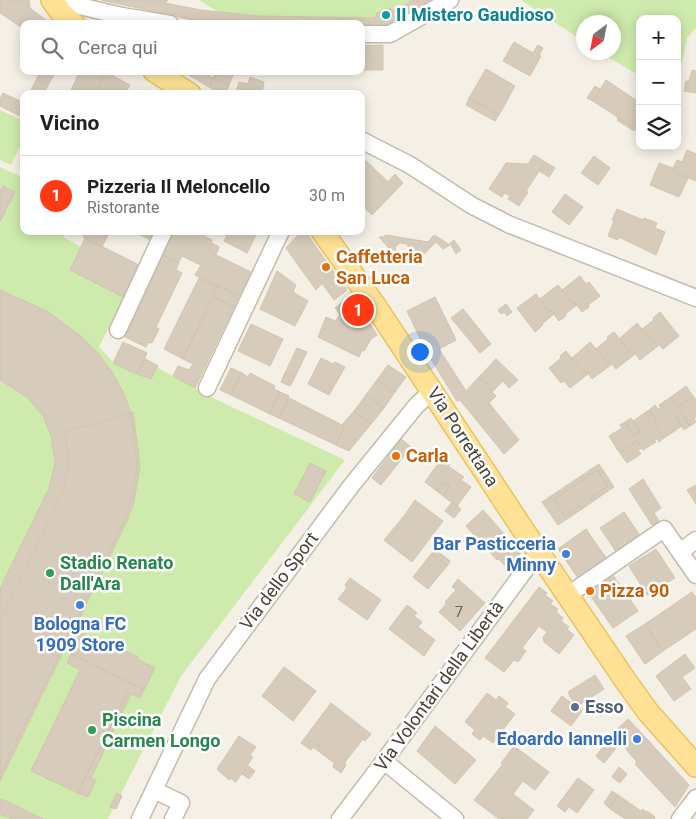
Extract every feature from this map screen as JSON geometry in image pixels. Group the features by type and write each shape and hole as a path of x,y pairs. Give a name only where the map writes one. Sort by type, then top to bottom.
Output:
{"main road":[{"path":"53,0 62,14 69,20"},
{"path":"160,75 184,90"},
{"name":"Via Porrettana","path":"325,235 376,307 539,554 648,712 696,766"}],"street":[{"path":"53,0 146,20"},
{"path":"365,34 390,34 450,0"},
{"path":"365,142 410,165 471,205 508,224 696,298"},
{"path":"118,330 162,235"},
{"path":"206,388 280,235"},
{"name":"Via dello Sport","path":"140,819 207,679 337,505 416,406 432,391"},
{"path":"568,595 664,529 696,574"},
{"path":"680,552 696,540"},
{"name":"Via Volontari della Libertà","path":"340,819 528,566 539,554"},
{"path":"384,761 455,819"},
{"path":"154,790 181,803 173,819"},
{"path":"680,819 696,798"}],"green space":[{"path":"199,0 413,0 394,11 391,8 377,13 375,18 257,16 218,12"},
{"path":"521,0 696,0 696,28 687,38 681,67 681,15 636,15 636,74 613,60 621,60 621,15 576,15 576,36"},
{"path":"0,110 20,119 20,146 11,165 0,160"},
{"path":"0,167 20,176 20,235 64,235 63,237 81,247 85,238 139,265 99,347 113,362 151,378 158,368 215,399 345,460 181,676 108,819 0,819"}],"building":[{"path":"0,0 29,0 30,8 46,20 20,20 20,26 0,13"},
{"path":"101,0 168,0 165,3 201,10 257,16 375,18 377,13 391,8 394,11 413,0 437,0 401,21 384,27 365,27 365,20 193,20"},
{"path":"514,42 533,53 538,45 543,48 539,55 541,56 530,76 503,61"},
{"path":"383,45 383,70 365,70 365,46"},
{"path":"486,69 515,86 499,115 469,98"},
{"path":"692,70 696,71 696,93 684,91 686,81 689,81"},
{"path":"39,75 54,75 45,90 31,90"},
{"path":"78,75 104,76 96,90 71,90"},
{"path":"104,75 112,75 130,85 127,90 96,90"},
{"path":"189,75 208,75 213,78 209,87"},
{"path":"214,75 233,75 229,85 213,78"},
{"path":"250,77 264,82 263,90 237,90 239,82 248,84"},
{"path":"213,78 229,85 227,90 213,90 209,87"},
{"path":"606,80 636,100 636,119 631,126 593,101"},
{"path":"595,86 600,89 593,101 587,98"},
{"path":"3,93 20,101 20,116 0,106 0,99"},
{"path":"469,98 499,115 495,121 466,105"},
{"path":"618,118 631,126 636,119 636,128 634,131 617,120"},
{"path":"687,150 696,154 696,181 672,171 677,160 682,162"},
{"path":"534,155 545,162 526,191 528,192 519,206 508,199 510,196 504,193 502,197 489,189 506,163 528,164"},
{"path":"594,156 610,168 598,185 581,173"},
{"path":"365,160 388,182 395,174 403,183 372,215 365,208"},
{"path":"545,162 555,168 549,177 539,171"},
{"path":"659,163 673,168 672,171 688,178 679,197 650,185"},
{"path":"3,186 15,192 0,222 0,192"},
{"path":"565,194 583,207 569,225 552,212"},
{"path":"617,209 643,220 644,218 657,223 655,228 665,232 656,255 619,237 618,240 608,236"},
{"path":"84,235 108,235 102,247 83,237"},
{"path":"141,235 155,235 152,241"},
{"path":"170,235 202,235 212,240 208,251 251,272 239,296 195,275 201,265 182,256 179,262 160,254"},
{"path":"227,235 256,235 247,253 224,241"},
{"path":"298,235 308,235 333,271 316,290 286,248"},
{"path":"386,235 428,242 434,235 450,245 443,249 436,242 423,255 408,253 409,248 407,244 400,243 395,247 395,255 379,237"},
{"path":"85,238 139,265 123,297 70,270"},
{"path":"454,240 461,250 456,254 450,243"},
{"path":"212,243 219,247 216,255 208,251"},
{"path":"160,254 179,262 176,270 182,273 156,327 159,329 152,343 149,342 146,347 125,337 158,267 155,265"},
{"path":"277,271 296,285 293,292 308,301 295,326 260,309"},
{"path":"333,271 347,290 334,300 322,283"},
{"path":"580,276 586,284 589,282 600,296 582,312 562,290"},
{"path":"199,278 217,286 183,359 164,349"},
{"path":"558,285 572,303 574,301 577,305 559,321 551,310 549,312 540,299"},
{"path":"217,286 239,296 234,307 213,297"},
{"name":"Stadio Renato Dall'Ara","path":"0,290 47,311 82,337 98,353 112,372 123,392 131,413 137,466 131,501 119,532 0,775 0,589 49,488 55,463 51,435 43,416 28,398 0,380"},
{"path":"536,294 549,312 551,310 554,314 535,332 517,308"},
{"path":"213,297 234,307 195,388 173,376 178,366 189,370 193,364 183,359"},
{"path":"353,297 377,335 371,339 364,351 362,350 359,357 318,337 326,317 335,321 340,315 335,308 346,299"},
{"path":"435,297 456,340 439,349 466,391 479,377 488,384 486,386 496,396 489,403 519,440 504,454 460,400 457,401 427,353 407,311"},
{"path":"506,304 512,312 507,316 504,312 501,314 498,310"},
{"path":"463,309 491,344 480,353 451,318"},
{"path":"660,312 679,336 663,349 657,342 654,344 642,329 654,320 653,318"},
{"path":"637,323 654,344 657,342 659,345 640,360 619,339"},
{"path":"251,324 283,339 270,366 238,351"},
{"path":"614,332 631,353 633,351 635,354 616,369 596,349"},
{"path":"123,342 147,353 137,374 113,363"},
{"path":"590,342 611,365 592,379 587,371 584,373 572,358"},
{"path":"297,348 307,352 295,377 285,373"},
{"path":"566,351 584,373 587,371 588,374 570,388 564,381 561,383 549,368"},
{"path":"144,358 158,366 151,379 137,374"},
{"path":"321,358 345,367 329,395 308,384"},
{"path":"496,359 518,380 509,388 503,381 492,392 486,386 488,384 479,377"},
{"path":"388,365 406,377 395,392 377,380"},
{"path":"231,368 242,373 231,395 220,390"},
{"path":"242,373 248,377 250,373 275,386 274,389 280,392 270,414 231,395"},
{"path":"285,373 295,377 290,386 281,382"},
{"path":"377,380 395,392 384,408 366,395"},
{"path":"686,386 693,396 678,407 671,397"},
{"path":"280,392 289,396 279,418 270,414"},
{"path":"366,395 384,408 371,424 354,411"},
{"path":"693,396 696,400 696,417 694,419 696,422 690,426 680,411 675,415 682,426 664,438 654,424 657,422 649,410 655,405 658,409 661,408 659,405 671,397 678,407"},
{"path":"289,398 344,426 336,445 279,418"},
{"path":"649,410 657,422 654,424 664,438 659,442 657,439 654,440 656,442 643,450 637,441 622,451 620,447 617,449 609,436 622,428 620,425 625,422 634,436 640,432 633,421"},
{"path":"354,411 371,424 349,451 336,445 344,426 342,425"},
{"path":"680,411 690,426 684,430 675,415"},
{"path":"133,412 140,466 134,502 128,519 0,781 0,621 62,493 69,464 65,432"},
{"path":"631,418 640,432 634,436 625,422"},
{"name":"Carla","path":"401,439 411,447 381,485 372,478"},
{"path":"637,441 642,448 638,450 641,454 627,463 617,449 620,447 622,451"},
{"path":"442,458 450,464 448,466 464,477 461,480 471,487 457,506 443,496 450,486 444,482 437,491 425,482"},
{"path":"310,463 326,471 310,502 294,494"},
{"path":"599,464 614,487 592,502 590,499 608,486 597,470 554,499 564,516 580,506 582,509 558,525 542,502"},
{"path":"597,470 608,486 590,499 592,502 582,509 580,506 564,516 554,499"},
{"path":"643,479 661,508 654,513 659,521 652,525 629,489"},
{"path":"444,482 450,486 443,496 437,491"},
{"path":"696,485 696,504 687,490"},
{"path":"415,500 443,521 412,562 384,540"},
{"path":"452,502 461,509 454,518 445,511"},
{"path":"483,510 521,553 506,567 498,558 497,560 466,526"},
{"path":"624,512 641,537 617,553 600,528"},
{"path":"586,529 606,558 578,578 558,549"},
{"path":"435,549 450,561 447,566 431,554"},
{"path":"656,549 675,578 647,595 629,566"},
{"path":"431,554 447,566 428,589 413,577"},
{"path":"610,571 638,611 613,628 585,588"},
{"path":"350,578 381,600 367,620 338,599 347,588 345,585"},
{"path":"458,579 485,603 460,631 439,612 456,590 452,587"},
{"path":"539,587 553,601 550,604 558,609 556,612 563,618 561,621 569,627 567,629 574,635 559,654 544,642 543,637 547,632 539,626 522,648 526,651 518,662 514,660 504,672 485,658"},
{"path":"692,592 696,597 696,629 663,651 645,624"},
{"path":"407,605 417,613 414,616 422,622 418,627 435,640 424,656 389,629"},
{"path":"645,624 663,651 645,664 626,636"},
{"path":"81,633 99,641 100,639 138,657 137,659 155,668 144,690 71,654"},
{"path":"71,654 144,690 140,698 127,692 78,793 31,771 80,670 67,663"},
{"path":"685,654 695,668 682,677 691,689 674,701 656,676"},
{"path":"284,667 316,691 293,721 262,696"},
{"path":"595,675 604,689 576,707 568,692"},
{"path":"127,692 131,694 91,778 96,780 88,797 78,793"},
{"path":"487,693 496,700 499,696 508,703 505,707 515,714 493,743 483,736 480,740 472,734 475,730 465,722"},
{"path":"562,696 582,711 571,726 551,711"},
{"path":"331,703 371,734 365,741 363,739 345,762 346,765 341,773 333,767 334,763 313,747 311,750 301,743"},
{"path":"628,719 646,738 630,754 621,742 604,763 596,756 613,733"},
{"path":"435,726 476,760 455,784 417,751"},
{"path":"239,736 256,747 250,755 253,757 236,782 230,778 229,780 217,769"},
{"path":"646,738 689,785 675,807 635,764 637,762 630,754"},
{"path":"514,746 549,772 535,790 523,781 513,794 534,810 527,819 499,819 474,800 503,764 501,763"},
{"path":"248,766 255,771 249,779 242,774"},
{"path":"619,767 627,774 620,783 612,777"},
{"path":"578,778 594,790 577,813 569,807 565,812 557,806"},
{"path":"612,791 618,795 609,808 604,803"},
{"path":"117,793 122,796 116,809 110,807"},
{"path":"618,795 641,811 643,809 647,811 655,817 654,819 625,819 609,808"},
{"path":"0,799 43,819 11,819 0,814"}],"place":[{"name":"II Mistero Gaudioso","path":"386,15"},
{"name":"Caffetteria San Luca","path":"326,267"},
{"name":"Pizzeria Il Meloncello","path":"358,310"},
{"name":"Carla","path":"396,456"},
{"name":"Bar Pasticceria Minny","path":"566,554"},
{"name":"Stadio Renato Dall'Ara","path":"50,573"},
{"name":"Pizza 90","path":"590,591"},
{"name":"Bologna FC 1909 Store","path":"80,605"},
{"name":"Esso","path":"575,707"},
{"name":"Piscina Carmen Longo","path":"92,730"},
{"name":"Edoardo Iannelli","path":"637,739"}]}
